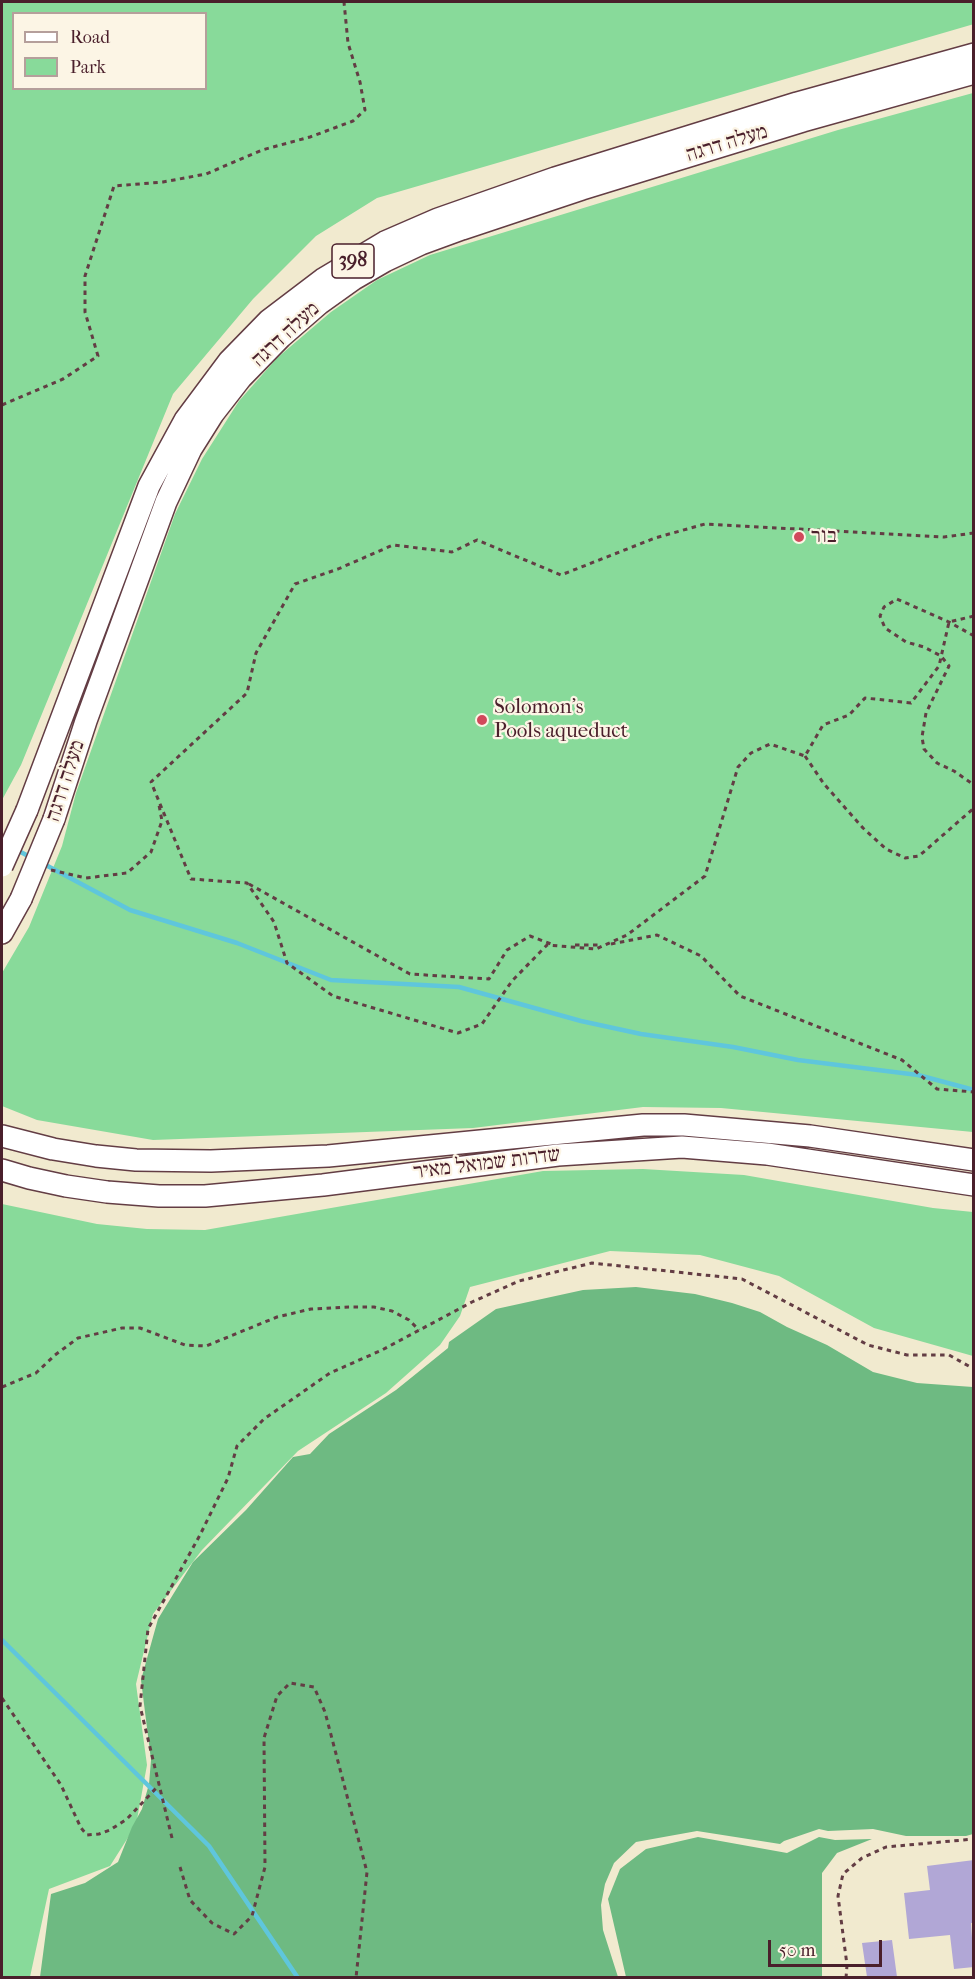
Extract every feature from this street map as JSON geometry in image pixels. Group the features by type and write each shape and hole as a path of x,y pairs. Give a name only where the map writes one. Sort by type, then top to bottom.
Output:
{"main road":[{"name":"מעלה דרגה","path":"2,866 27,810 149,486 185,420 229,361 269,320 323,279 385,242 438,219 555,178 786,106 974,54"},
{"name":"מעלה דרגה","path":"2,933 21,898 54,819 86,721 166,502 191,448 213,414 241,378 281,337 319,304 354,279 421,244 582,189 792,124 974,73"},
{"name":"שדרות שמואל מאיר","path":"2,1136 53,1149 96,1156 136,1160 211,1161 328,1156 643,1125 684,1125 810,1136 974,1160"},
{"name":"שדרות שמואל מאיר","path":"2,1170 66,1186 107,1192 159,1196 205,1196 322,1185 558,1155 682,1147 767,1154 974,1185"}],"path":[{"path":"2,405 63,379 98,356 85,312 85,276 114,186 164,182 206,174 262,150 310,137 353,121 365,110 360,82 348,43 344,2"},
{"path":"554,946 530,936 507,950 489,979 410,974 247,883 191,879 151,782 247,693 256,653 296,584 393,545 452,552 477,540 561,575 655,538 705,524 944,537 974,533"},
{"path":"974,636 897,599 885,607 880,616 885,628 906,642 924,647 941,656 949,666 926,713 922,737 924,749 937,763 954,771 974,785"},
{"path":"949,622 974,616"},
{"path":"805,756 823,725 849,716 865,698 911,703 939,666 949,622"},
{"path":"247,883 274,921 287,963 333,996 458,1033 482,1024 512,981 547,945 596,948 627,935 705,876 738,768 751,753 770,744 805,756 824,784 862,828 886,849 905,858 919,856 974,808"},
{"path":"45,868 86,878 127,873 151,852 162,821 159,800"},
{"path":"604,945 657,935 701,956 740,996 902,1060 937,1089 974,1092"},
{"path":"172,1838 140,1706 148,1629 224,1487 237,1446 264,1419 330,1373 382,1350 472,1302 519,1281 592,1263 742,1279 868,1346 907,1355 949,1355 974,1369"},
{"path":"2,1387 36,1373 78,1338 122,1328 140,1328 185,1345 206,1346 277,1317 311,1309 374,1307 392,1311 410,1320 418,1330"},
{"path":"180,1867 190,1900 213,1923 234,1934 252,1916 265,1867 264,1738 277,1696 290,1683 314,1688 325,1712 368,1872 356,1977"},
{"path":"2,1698 61,1785 81,1828 87,1835 110,1830 127,1819 159,1785"},
{"path":"846,1977 847,1965 838,1896 843,1874 862,1858 886,1847 974,1839"}],"green space":[{"path":"2,2 973,2 974,24 377,198 316,236 253,299 173,394 21,765 2,800"},
{"path":"973,93 973,1132 721,1108 643,1107 473,1128 153,1140 37,1120 2,1106 2,973 29,927 62,846 76,793 175,514 202,459 239,401 277,358 331,312 377,280 430,255 838,130"},
{"path":"643,1169 744,1175 933,1208 973,1212 973,1356 874,1328 779,1276 700,1255 610,1251 470,1287 460,1316 440,1345 386,1393 298,1451 202,1550 153,1614 136,1684 147,1765 136,1825 110,1866 49,1889 30,1977 2,1977 2,1204 97,1224 147,1229 205,1230 543,1171"},
{"path":"636,1287 695,1294 760,1312 827,1345 873,1372 917,1383 973,1387 973,1834 906,1836 873,1829 828,1831 819,1829 780,1844 697,1831 636,1842 614,1863 605,1884 601,1905 603,1930 618,1977 40,1977 51,1894 85,1883 118,1862 142,1809 149,1784 151,1760 141,1680 158,1619 193,1562 246,1510 293,1457 310,1454 329,1434 396,1390 448,1348 449,1342 496,1309 583,1290"},
{"path":"698,1837 787,1853 819,1837 835,1840 872,1839 837,1853 822,1873 822,1977 626,1977 608,1899 620,1869 646,1849"}],"building":[{"path":"974,1860 974,1923 971,1923 974,1967 954,1969 950,1935 909,1939 904,1893 930,1890 927,1866"},
{"path":"892,1940 897,1977 867,1977 862,1943"}],"waterway":[{"path":"15,849 32,858"},
{"path":"42,863 130,910 237,943 331,980 459,987 581,1021 641,1034 733,1047 798,1060 918,1075 974,1090"},
{"path":"2,1640 209,1846 298,1978"}],"place":[{"name":"בור","path":"799,537"},
{"name":"Solomon's Pools aqueduct","path":"482,720"}]}
